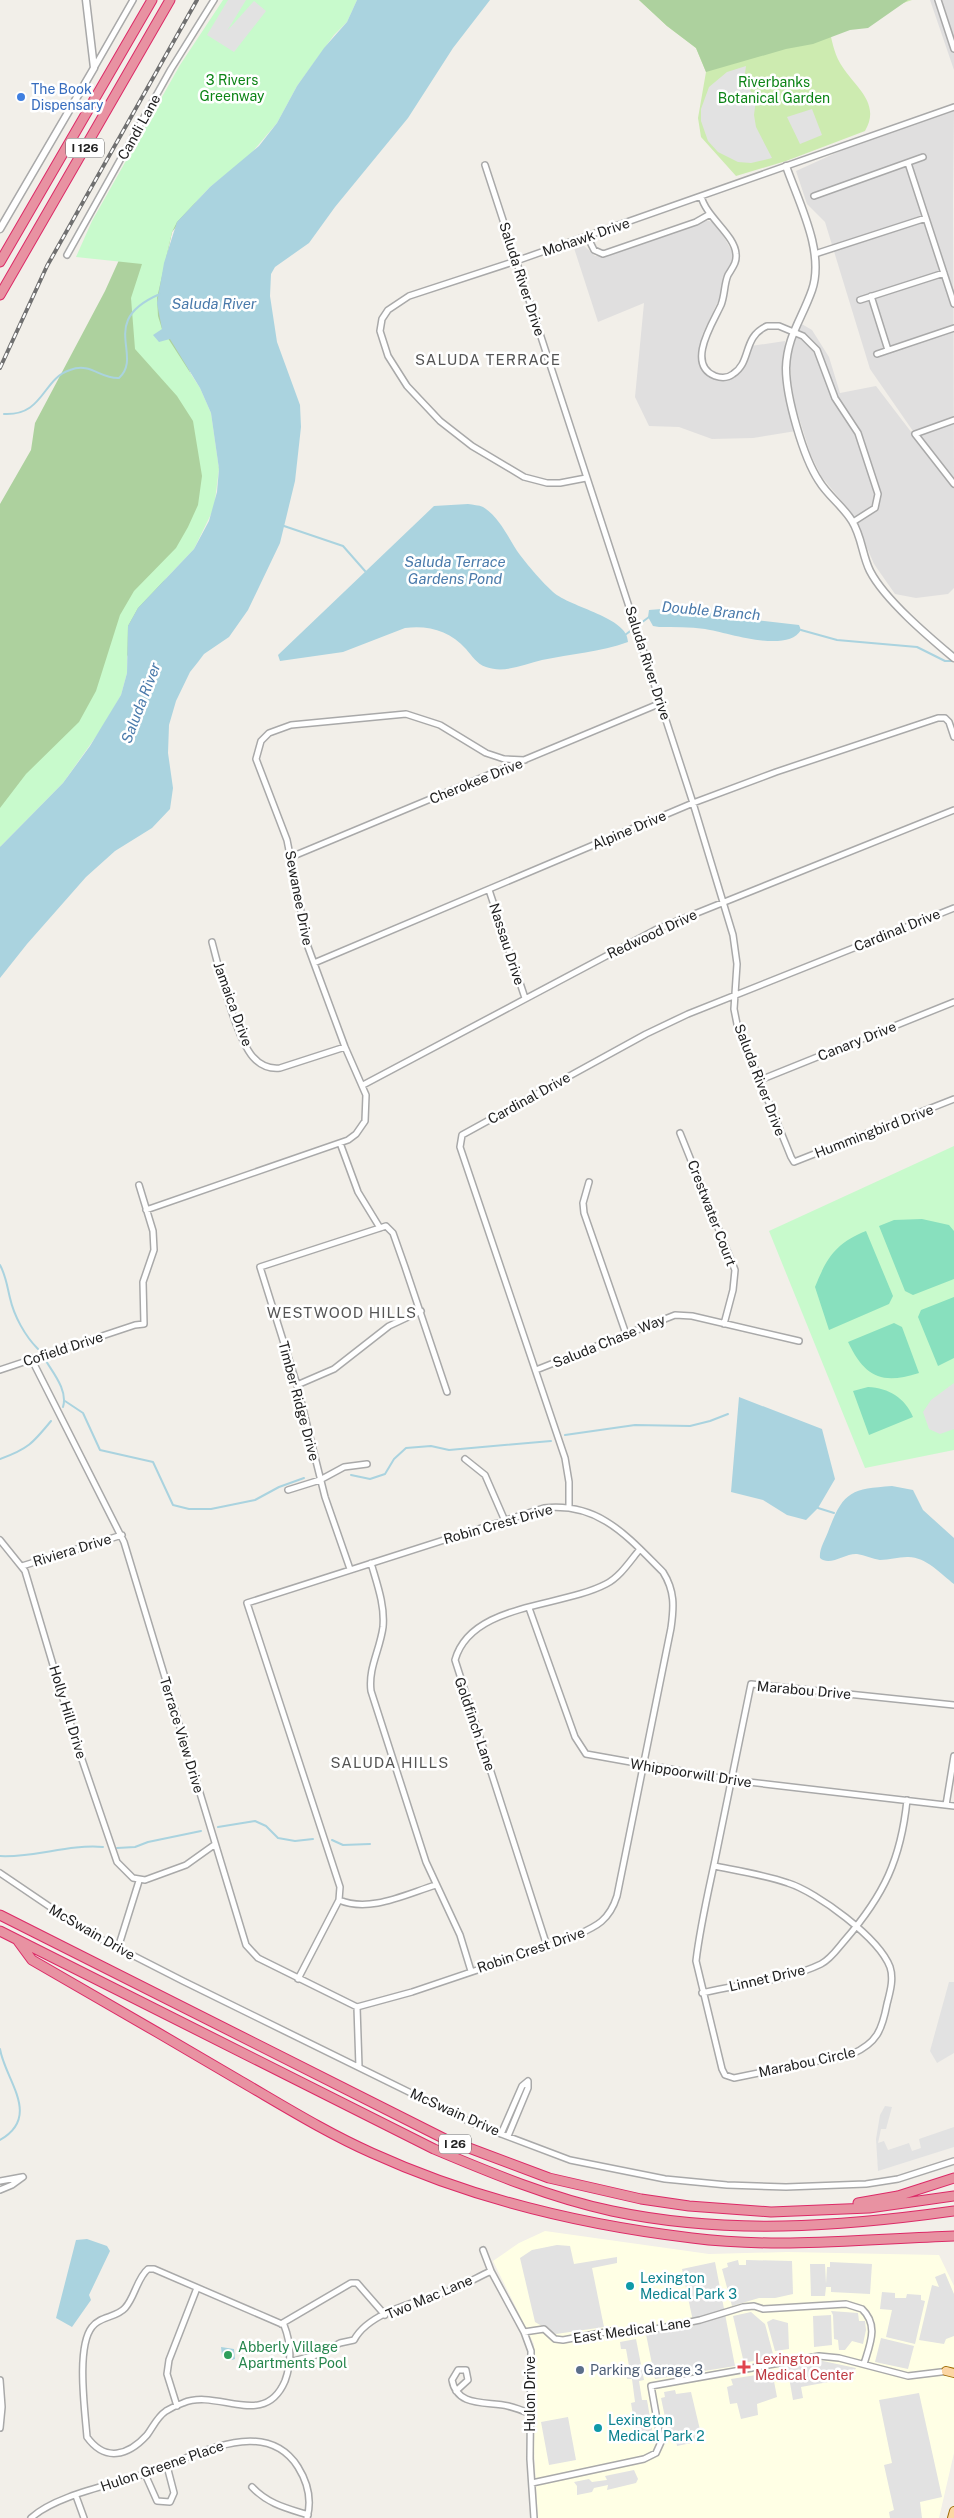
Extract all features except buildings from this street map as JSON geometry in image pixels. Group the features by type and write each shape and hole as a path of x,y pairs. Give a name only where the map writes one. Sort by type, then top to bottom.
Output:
{"highway":[{"name":"I 126","path":"0,262 152,0"},
{"name":"I 126","path":"0,295 170,0"},
{"name":"I 26","path":"0,1915 405,2120 497,2160 549,2178 641,2199 744,2210 869,2208 954,2196"},
{"name":"I 26","path":"0,1931 434,2149 475,2166 563,2197 612,2211 722,2225 833,2225 954,2211"},
{"path":"16,1939 32,1960 316,2124 374,2154 454,2185 554,2214 623,2228 693,2238 791,2243 954,2236"},
{"path":"806,2210 881,2200 954,2178"}],"main road":[{"path":"952,2518 954,2511"}],"street":[{"path":"86,0 94,68"},
{"path":"0,229 133,0"},
{"name":"Candi Lane","path":"67,255 171,69 214,0"},
{"path":"938,0 954,49"},
{"name":"Mohawk Drive","path":"586,478 560,483 535,480 516,473 472,446 440,421 418,399 395,369 380,331 382,319 388,310 399,301 954,107"},
{"path":"814,196 923,158"},
{"path":"908,163 954,304"},
{"name":"Saluda River Drive","path":"485,165 693,803 736,950 734,996 737,1024 794,1162"},
{"path":"786,166 815,254 816,274 812,290 793,331 787,352 787,380 797,423 818,480 853,522 867,564 877,583 888,596 952,657"},
{"path":"701,196 710,214 733,245 736,255 735,264 728,276 722,304 707,333 702,354 705,367 715,376 729,376 742,364 750,341 758,331 766,326 775,326 793,331 808,340 819,353 837,402 856,428 878,491 878,500 875,508 853,522"},
{"path":"587,236 594,250 602,254 696,222 710,214"},
{"path":"815,254 926,218"},
{"path":"860,300 944,273"},
{"path":"871,296 888,350"},
{"path":"877,354 954,328"},
{"path":"954,420 915,434 954,484"},
{"name":"Cherokee Drive","path":"291,856 661,703"},
{"name":"Sewanee Drive","path":"146,1210 340,1143 356,1134 364,1120 367,1102 363,1085 345,1047 314,963 303,929 291,856 282,823 256,759 261,742 278,728 309,723 406,714 440,725 486,753 504,758 525,760"},
{"name":"Alpine Drive","path":"314,963 693,803 776,772 938,718 945,718 949,722 954,738"},
{"name":"Redwood Drive","path":"363,1085 657,929 954,810"},
{"name":"Nassau Drive","path":"489,890 524,998"},
{"name":"Cardinal Drive","path":"569,1507 567,1468 536,1370 460,1147 462,1135 646,1034 734,996 954,908"},
{"name":"Jamaica Drive","path":"212,942 229,1002 247,1048 257,1061 270,1068 280,1068 345,1047"},
{"name":"Canary Drive","path":"760,1080 954,1002"},
{"name":"Hummingbird Drive","path":"794,1162 954,1099"},
{"name":"Crestwater Court","path":"680,1133 734,1270 733,1290 724,1324"},
{"path":"340,1143 358,1192 380,1228 386,1226 393,1233 447,1392"},
{"path":"589,1182 583,1203 584,1213 626,1334"},
{"path":"139,1185 146,1210"},
{"name":"Cofield Drive","path":"0,1370 31,1358 46,1355 125,1328 144,1324 143,1282 154,1250 152,1231 146,1210"},
{"name":"Timber Ridge Drive","path":"350,1569 320,1480 297,1385 260,1267 380,1228"},
{"path":"297,1385 334,1369 385,1329 421,1312"},
{"name":"Saluda Chase Way","path":"536,1370 675,1316 692,1316 799,1341"},
{"name":"Terrace View Drive","path":"31,1358 55,1410 122,1535 246,1946 258,1958 357,2007"},
{"path":"465,1459 485,1475 495,1492 505,1521"},
{"path":"288,1490 320,1480 344,1467 367,1464"},
{"name":"Robin Crest Drive","path":"339,1900 340,1887 248,1603 544,1508 569,1507 599,1516 616,1526 668,1580 674,1605 617,1896 611,1912 605,1920 588,1932 357,2007"},
{"name":"Riviera Drive","path":"22,1566 122,1535"},
{"name":"Holly Hill Drive","path":"0,1540 22,1566 112,1853 124,1870 139,1881"},
{"name":"Goldfinch Lane","path":"547,1946 455,1660 462,1642 476,1628 504,1615 604,1585 625,1567 640,1549"},
{"path":"371,1563 382,1601 383,1616 380,1640 371,1671 371,1691 419,1843 436,1885 460,1935 472,1971"},
{"name":"Whippoorwill Drive","path":"529,1608 582,1750 594,1757 731,1780 954,1806"},
{"name":"Marabou Drive","path":"731,1780 751,1684 954,1705"},
{"path":"946,1805 954,1756"},
{"name":"Marabou Circle","path":"714,1866 796,1886 826,1902 856,1927 885,1958 892,1979 884,2017 874,2041 867,2048 852,2054 729,2078 722,2069 702,1993 696,1961 714,1866 731,1780"},
{"name":"Linnet Drive","path":"702,1993 785,1976 813,1967 829,1958 856,1927 878,1897 892,1867 904,1832 906,1800"},
{"path":"118,1948 139,1881 186,1865 214,1844"},
{"name":"McSwain Drive","path":"0,1873 87,1932 118,1948 472,2123 570,2160 665,2179 727,2185 821,2186 866,2184 898,2179 954,2161"},
{"path":"298,1978 339,1900 353,1905 371,1904 436,1885"},
{"path":"357,2007 359,2067"},
{"path":"501,2134 522,2086 528,2081 528,2088 508,2136"},
{"path":"0,2181 23,2176 12,2185 0,2190"},
{"name":"Hulon Drive","path":"483,2250 491,2271 524,2332 531,2351 534,2518"},
{"path":"148,2269 197,2288 281,2324 289,2339 289,2362 281,2389 270,2401 261,2405 248,2407 214,2400 196,2400 176,2406 166,2411 146,2435 128,2450 105,2453 94,2446 87,2437 84,2359 85,2342 92,2326 99,2320 124,2310 148,2269"},
{"name":"Two Mac Lane","path":"289,2362 320,2354 340,2343 354,2340 360,2330 396,2308 453,2290 491,2271"},
{"path":"281,2324 352,2283 357,2283 385,2315"},
{"path":"176,2406 167,2374 169,2360 197,2288"},
{"name":"East Medical Lane","path":"524,2332 544,2329 555,2339 563,2340 611,2331 627,2333 654,2330 700,2320 743,2307 754,2306 763,2309 779,2306 846,2304 862,2309 872,2322 872,2334 864,2364"},
{"path":"532,2483 644,2459 656,2454 661,2442 651,2386 819,2356 864,2364 908,2376 951,2371"},
{"path":"0,2380 2,2407 0,2428"},
{"path":"456,2391 468,2400 509,2406 531,2414"},
{"name":"Hulon Greene Place","path":"31,2518 53,2503 145,2474 230,2443 252,2441 269,2444 290,2457 300,2470 309,2493 307,2516"},
{"path":"145,2474 157,2501 170,2502 174,2494 167,2466"},
{"path":"252,2487 262,2498 274,2505 307,2516"},
{"path":"76,2496 84,2518"}],"shaded area":[{"path":"228,0 246,0 227,31 254,1 266,11 234,52 207,35"},
{"path":"930,0 954,0 954,70"},
{"path":"746,66 744,80 756,100 754,115 756,127 772,158 751,163 738,162 718,152 708,141 701,121 701,109 709,87 727,72"},
{"path":"812,109 822,135 800,144 787,117"},
{"path":"954,110 954,484 915,434 870,369 825,222 807,204 796,171 880,133"},
{"path":"706,220 712,222 724,237 734,255 724,280 721,295 702,335 700,365 706,374 715,379 725,381 734,378 743,367 751,346 785,341 783,384 796,431 753,438 712,439 679,427 649,426 635,397 644,303 598,322 573,245 581,243 595,256 601,256"},
{"path":"800,323 812,330 829,357 840,393 876,386 954,488 954,588 948,594 916,598 895,594 874,564 853,515 821,476 810,453 795,405 791,382 790,359"},
{"path":"954,1383 954,1429 940,1434 929,1429 923,1412 931,1400"},
{"path":"949,1982 954,1982 954,2053 937,2063 930,2051"},
{"path":"885,2106 892,2107 886,2129 881,2129 878,2143 884,2141 888,2150 909,2143 912,2151 921,2148 919,2139 954,2127 954,2147 878,2171 876,2139 880,2115"},
{"name":"Lexington Medical Center","path":"545,2231 709,2254 787,2252 939,2255 954,2286 954,2453 939,2518 538,2518 534,2448 536,2390 534,2344 493,2261 519,2243"},
{"path":"557,2245 570,2246 574,2264 617,2257 617,2263 592,2268 604,2327 556,2334 535,2322 520,2258 532,2250"},
{"path":"738,2260 739,2265 746,2265 746,2260 792,2261 793,2294 775,2298 759,2298 732,2306 722,2269 728,2267 727,2263"},
{"path":"715,2262 735,2366 655,2379 646,2334 694,2326 682,2269"},
{"path":"830,2262 872,2264 870,2294 831,2292 831,2287 826,2287 825,2296 811,2296 810,2264 825,2264 826,2284 827,2267 830,2267"},
{"path":"945,2273 954,2294 954,2336 946,2339 944,2344 919,2340 932,2285 939,2287 935,2277"},
{"path":"882,2292 895,2293 895,2298 906,2298 907,2294 921,2295 921,2300 925,2301 915,2344 886,2337 892,2310 880,2309"},
{"path":"831,2311 858,2313 859,2321 865,2321 866,2330 863,2344 852,2341 845,2350 839,2350 838,2340 834,2339 833,2315"},
{"path":"751,2312 765,2324 773,2354 767,2359 748,2362 743,2359 733,2316"},
{"path":"831,2315 832,2345 814,2347 813,2316"},
{"path":"773,2319 788,2323 789,2349 775,2351 767,2322"},
{"path":"881,2338 914,2346 908,2369 875,2362"},
{"path":"636,2339 644,2380 639,2381 642,2400 647,2400 653,2435 637,2439 635,2426 640,2424 638,2415 633,2415 631,2403 635,2402 632,2379 627,2379 625,2367 629,2366 626,2349 621,2349 620,2342"},
{"path":"818,2360 856,2368 850,2378 801,2387 803,2398 793,2400 787,2366"},
{"path":"768,2373 769,2376 773,2376 777,2397 757,2404 758,2415 741,2419 737,2403 730,2404 727,2387 733,2385 731,2379"},
{"path":"675,2390 676,2394 691,2392 701,2434 695,2436 696,2442 677,2446 676,2440 670,2441 661,2398 665,2397 664,2392"},
{"path":"919,2393 942,2497 920,2502 922,2518 890,2518 889,2512 894,2510 884,2465 892,2463 879,2400"},
{"path":"568,2417 576,2460 549,2465 541,2422"},
{"path":"634,2470 638,2479 636,2483 607,2490 608,2485 594,2488 592,2492 577,2495 577,2486 574,2482 589,2479 592,2482 607,2480 605,2476"}],"green space":[{"name":"3 Rivers Greenway","path":"223,0 357,0 347,22 334,35 297,86 277,123 249,156 210,187 177,222 172,232 157,298 158,316 162,329 200,388 211,413 219,469 214,508 194,549 138,608 128,626 127,673 121,695 102,728 63,783 0,847 0,808 26,774 79,722 96,691 120,615 134,591 176,548 198,505 202,476 193,421 177,396 135,349 131,298 142,264 76,257 92,221 180,65"},
{"path":"357,0 172,232 162,279 219,469 128,655 0,847 0,504 31,450 35,423 105,291 119,260"},
{"name":"Riverbanks Botanical Garden","path":"639,0 912,0 829,29 838,59 868,103 870,111 869,121 865,131 786,161 736,176 701,137 698,118 706,72 696,48 667,26"},
{"path":"639,0 908,0 868,28 850,30 813,44 786,49 706,72 696,48 667,26"},
{"path":"954,1146 954,1450 865,1468 769,1231"},
{"path":"922,1219 949,1225 954,1231 954,1279 913,1295 905,1291 879,1226 894,1220"},
{"path":"866,1231 893,1296 889,1304 829,1330 815,1287 828,1259 834,1252 847,1241"},
{"path":"954,1297 954,1358 938,1366 918,1317 921,1310"},
{"path":"894,1323 902,1327 919,1373 906,1377 884,1378 868,1370 861,1363 848,1342"},
{"path":"868,1387 883,1389 901,1399 913,1417 869,1435 853,1391"}],"water":[{"name":"Saluda River","path":"357,0 490,0 453,48 408,118 335,207 309,243 275,267 271,274 270,296 277,342 300,405 301,427 295,481 280,543 248,610 229,637 204,654 190,672 176,701 169,725 168,753 173,788 170,809 152,828 115,851 86,877 0,978 0,847 63,783 90,746 121,695 127,673 128,626 138,608 194,549 209,521 217,492 219,469 211,413 200,388 170,339 159,342 153,335 162,329 157,303 164,263 177,222 210,187 259,146 277,123 297,86 324,48 347,22"},
{"name":"Saluda Terrace Gardens Pond","path":"478,505 489,511 504,529 520,555 553,592 561,598 609,619 626,633 628,642 596,651 542,660 514,668 493,669 480,664 460,643 446,634 422,627 414,627 405,628 343,652 280,661 278,655 434,506"},
{"path":"687,607 737,618 799,625 801,630 794,637 783,640 756,640 705,629 653,626 648,617 649,610"},
{"path":"739,1397 822,1429 835,1479 818,1508 806,1520 787,1515 763,1500 731,1492"},
{"path":"892,1486 913,1490 923,1510 954,1538 954,1584 932,1566 914,1557 880,1560 852,1554 828,1561 820,1558 822,1545 838,1508 850,1495 866,1489"},
{"path":"87,2239 107,2246 110,2251 89,2295 91,2300 72,2327 56,2318 76,2240"},
{"name":"Abberly Village Apartments Pool","path":"221,2347 234,2349 235,2359 232,2360 222,2356"}],"waterway":[{"path":"4,414 17,413 27,409 42,396 54,381 70,370 84,368 112,378 119,378 125,369 127,359 126,326 131,315 141,304 160,294"},
{"name":"Double Branch","path":"284,526 343,546 365,571"},
{"name":"Double Branch","path":"625,635 649,617"},
{"name":"Double Branch","path":"801,630 837,640 917,647 945,661 954,661"},
{"path":"0,1265 17,1319 24,1332 38,1349"},
{"path":"46,1361 62,1389 64,1395 63,1407"},
{"path":"65,1401 83,1413 100,1450 153,1462 173,1505 189,1509 211,1509 255,1500 279,1487 304,1478"},
{"path":"565,1435 635,1425 690,1426 728,1414"},
{"path":"0,1459 17,1452 29,1444 51,1421"},
{"path":"351,1475 370,1479 385,1474 394,1459 406,1448 431,1446 449,1450 551,1441"},
{"path":"818,1508 834,1513"},
{"path":"218,1827 255,1821 266,1826 278,1838 295,1841 313,1839"},
{"path":"117,1848 135,1847 148,1842 201,1831"},
{"path":"332,1840 343,1845 370,1844"},
{"path":"0,1856 26,1855 77,1847 103,1847"},
{"path":"0,2049 18,2097 20,2109 18,2120 12,2130 0,2140"}],"railway":[{"path":"0,368 47,266 197,0"}],"place":[{"name":"The Book Dispensary","path":"21,97"},
{"name":"Lexington Medical Park 3","path":"630,2286"},
{"name":"Abberly Village Apartments Pool","path":"228,2355"},
{"name":"Lexington Medical Center","path":"744,2367"},
{"name":"Parking Garage 3","path":"580,2370"},
{"name":"Lexington Medical Park 2","path":"598,2428"}],"district":[{"name":"SALUDA TERRACE","path":"488,360"},
{"name":"WESTWOOD HILLS","path":"342,1313"},
{"name":"SALUDA HILLS","path":"390,1763"}]}
